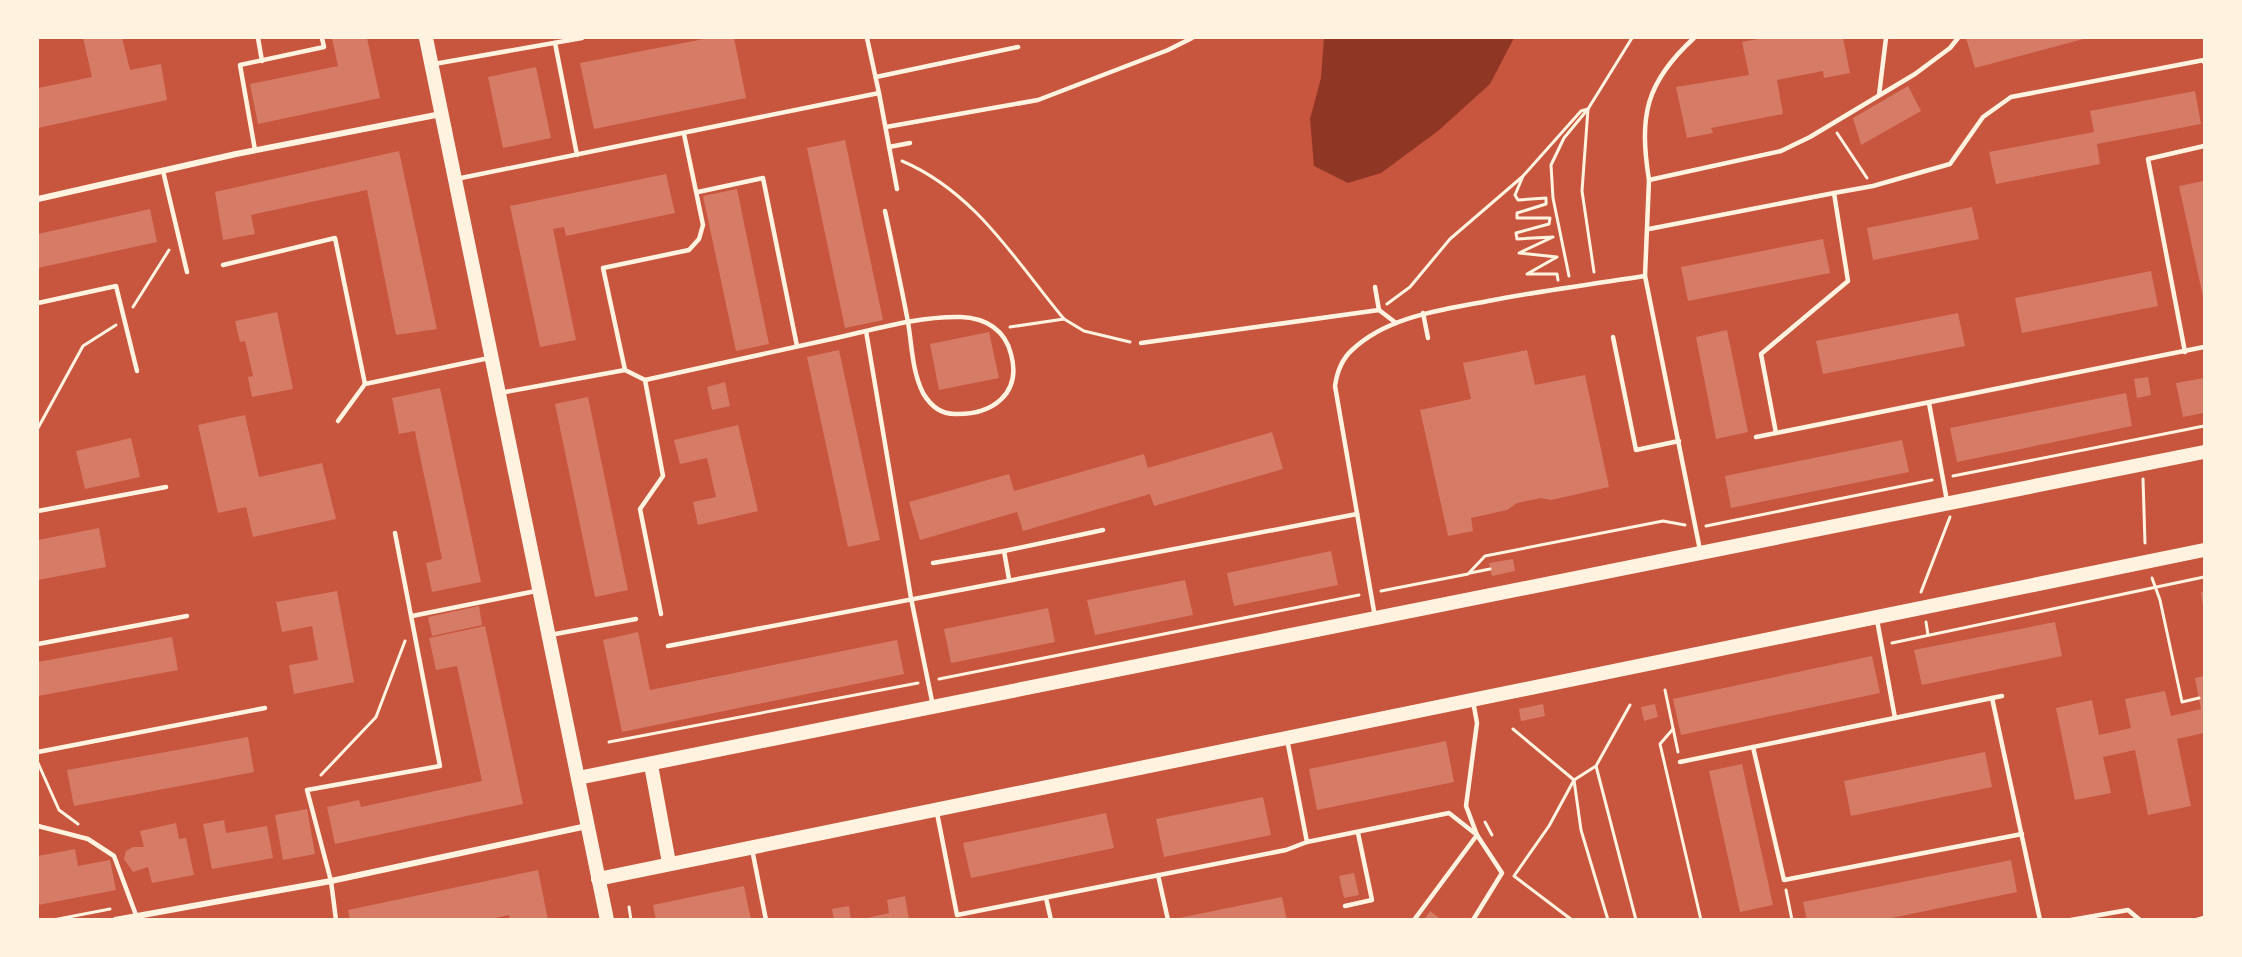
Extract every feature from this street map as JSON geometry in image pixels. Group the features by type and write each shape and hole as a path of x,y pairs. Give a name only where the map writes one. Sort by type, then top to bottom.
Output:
{"main road":[{"path":"426,38 607,920"},
{"path":"578,778 2205,452"},
{"path":"598,879 2205,549"},
{"path":"651,765 669,863"}],"street":[{"path":"38,199 255,150 441,113"},
{"path":"115,920 331,881 587,826"}],"lane":[{"path":"258,38 262,61"},
{"path":"255,150 240,66 324,47 322,38"},
{"path":"431,65 582,38"},
{"path":"867,38 897,189"},
{"path":"886,127 1038,100 1168,50 1192,38"},
{"path":"1694,38 1662,76 1647,106 1644,140 1649,180 1649,229 1645,276 1701,553"},
{"path":"1879,94 1886,38"},
{"path":"1649,180 1781,151 1810,137 1915,74 1950,48 1958,38"},
{"path":"555,42 577,155"},
{"path":"876,77 1018,47"},
{"path":"1649,229 1873,186 1950,164 1983,117 2011,97 2204,60 2205,62"},
{"path":"454,179 879,93"},
{"path":"625,370 603,268 689,250 699,239 703,225 698,192 684,134"},
{"path":"890,147 910,143"},
{"path":"2185,351 2148,159 2205,146"},
{"path":"163,171 187,272"},
{"path":"698,192 763,178 797,346"},
{"path":"1776,433 1761,354 1848,281 1834,193"},
{"path":"500,393 625,370 645,380 908,322 962,317 984,322 999,329 1009,346 1013,362 1007,394 999,403 984,411 967,415 947,414 934,407 924,393 915,371 908,322 885,211"},
{"path":"223,265 335,238 365,384"},
{"path":"1376,619 1335,386 1342,361 1362,341 1396,323 1424,313 1559,287 1645,276"},
{"path":"38,303 116,286 137,371"},
{"path":"1375,287 1379,310 1396,323"},
{"path":"1141,343 1379,310"},
{"path":"1424,313 1428,338"},
{"path":"866,331 910,598 933,708"},
{"path":"1613,337 1636,450 1679,441"},
{"path":"1756,437 2205,347"},
{"path":"338,421 365,384 492,358"},
{"path":"645,380 663,476 640,509 661,614"},
{"path":"1929,403 1947,503"},
{"path":"38,511 166,487"},
{"path":"668,646 1357,514"},
{"path":"933,563 1103,530"},
{"path":"336,920 331,881 307,790 440,766 395,533"},
{"path":"1004,551 1009,579"},
{"path":"412,616 539,591"},
{"path":"38,644 187,616"},
{"path":"1876,616 1895,718"},
{"path":"548,635 636,619"},
{"path":"1680,762 2002,696"},
{"path":"1992,698 2040,920"},
{"path":"1473,701 1477,723 1466,807 1477,836 1502,873 1473,920"},
{"path":"38,752 265,708"},
{"path":"1287,739 1307,842"},
{"path":"1753,747 1784,880 2022,834"},
{"path":"936,809 958,917 1286,850 1307,842 1449,813 1477,836"},
{"path":"39,828 88,839 114,856 136,915"},
{"path":"1345,906 1372,900 1358,833"},
{"path":"1414,920 1477,836"},
{"path":"752,847 766,920"},
{"path":"1158,875 1168,920"},
{"path":"1046,898 1051,920"},
{"path":"2071,920 2128,910 2140,920"},
{"path":"2196,920 2205,918"}],"path":[{"path":"1569,274 1553,198 1551,165 1564,138 1588,109 1632,38"},
{"path":"1379,310 1410,287 1450,239 1523,176 1581,111 1588,109"},
{"path":"1588,109 1582,191 1591,261"},
{"path":"1843,143 1873,186"},
{"path":"891,157 922,170 952,189 1015,253 1064,319 1084,331 1141,343"},
{"path":"1523,176 1515,195 1518,200 1546,198 1546,204 1517,213 1517,218 1550,218 1549,224 1516,233 1516,238 1553,237 1519,253 1557,257 1527,274 1557,274 1559,287"},
{"path":"38,428 83,346 124,320 178,235"},
{"path":"999,329 1064,319"},
{"path":"1468,574 1485,556 1519,549 1663,521 1697,528 2205,426"},
{"path":"2143,479 2145,543"},
{"path":"1928,635 1920,593 1950,518"},
{"path":"609,742 1490,569"},
{"path":"1882,645 2205,577"},
{"path":"2152,578 2153,587 2160,600 2181,702 2199,698"},
{"path":"307,790 376,717 412,616"},
{"path":"1665,690 1680,762"},
{"path":"1514,876 1549,826 1574,780 1596,766 1630,705"},
{"path":"1513,729 1574,780 1581,830 1608,920"},
{"path":"1673,729 1660,744 1701,920"},
{"path":"1596,766 1636,920"},
{"path":"1484,819 1494,839"},
{"path":"1509,867 1514,876 1572,920"},
{"path":"1784,880 1792,920"},
{"path":"52,920 132,905"},
{"path":"629,907 631,920"}],"shaded area":[{"path":"1324,38 1514,38 1490,84 1438,131 1381,173 1348,183 1314,166 1310,119 1321,78"}],"building":[{"path":"83,38 122,38 130,70 161,64 167,100 38,128 38,88 92,77"},
{"path":"332,38 367,38 380,98 258,124 250,84 338,66"},
{"path":"709,38 734,38 746,98 594,129 580,63"},
{"path":"1763,38 1843,38 1850,73 1824,78 1823,71 1777,80 1783,114 1711,128 1713,133 1687,138 1676,87 1749,75 1742,42"},
{"path":"1966,38 2087,38 1975,68"},
{"path":"536,67 551,138 503,148 488,77"},
{"path":"1908,86 1921,111 1861,145 1853,118"},
{"path":"2195,91 2201,124 2097,144 2100,164 1996,184 1989,152 2094,132 2090,111"},
{"path":"845,140 883,320 845,328 807,148"},
{"path":"399,151 437,329 396,335 367,190 251,215 255,234 223,240 215,192"},
{"path":"666,174 675,213 566,236 564,227 553,229 576,340 540,347 510,206"},
{"path":"2204,181 2204,301 2179,186"},
{"path":"737,189 769,344 736,351 703,196"},
{"path":"1972,207 1979,239 1873,260 1867,228"},
{"path":"150,209 157,242 38,268 38,234"},
{"path":"1823,239 1830,273 1688,301 1681,267"},
{"path":"2151,271 2158,306 2022,333 2015,298"},
{"path":"277,312 293,389 252,397 248,377 253,376 245,341 240,342 235,321"},
{"path":"1958,313 1965,346 1823,374 1816,341"},
{"path":"1727,330 1748,432 1716,439 1696,337"},
{"path":"989,332 999,378 939,390 930,344"},
{"path":"839,350 880,540 848,547 807,357"},
{"path":"1527,350 1535,385 1585,375 1609,487 1551,500 1541,498 1517,503 1507,510 1471,518 1473,531 1448,536 1420,410 1471,399 1463,363"},
{"path":"2148,377 2151,395 2137,398 2134,379"},
{"path":"2204,378 2204,413 2183,417 2176,383"},
{"path":"725,382 730,406 712,410 707,387"},
{"path":"440,388 481,582 432,592 426,563 442,559 415,431 399,434 392,398"},
{"path":"2126,393 2132,426 1957,462 1950,428"},
{"path":"588,397 628,590 595,597 555,404"},
{"path":"245,415 259,477 322,463 336,519 253,537 246,507 218,513 198,425"},
{"path":"738,425 758,511 698,525 693,502 716,497 707,458 680,464 674,440"},
{"path":"1272,432 1283,469 1154,506 1150,494 1023,531 1017,512 920,540 909,502 1009,474 1014,491 1144,454 1148,468"},
{"path":"131,438 140,477 85,489 76,451"},
{"path":"1902,440 1909,472 1731,508 1725,476"},
{"path":"99,528 106,567 38,580 38,540"},
{"path":"1331,551 1338,585 1234,606 1227,573"},
{"path":"1513,559 1515,571 1492,576 1489,563"},
{"path":"1185,580 1193,615 1095,635 1087,600"},
{"path":"337,591 354,682 294,694 289,665 318,660 312,626 282,632 276,602"},
{"path":"2204,591 2204,606 2203,606 2201,592"},
{"path":"479,606 482,625 432,636 428,617"},
{"path":"1048,608 1055,642 951,663 944,629"},
{"path":"2055,622 2062,656 1922,685 1914,650"},
{"path":"485,626 523,804 335,844 327,807 359,800 361,807 482,781 457,666 436,670 429,638"},
{"path":"638,632 650,690 897,640 904,674 622,732 603,640"},
{"path":"172,637 178,670 38,696 38,662"},
{"path":"1872,656 1880,693 1681,735 1673,699"},
{"path":"2204,676 2204,733 2177,739 2191,806 2148,815 2135,750 2103,757 2111,793 2075,800 2056,708 2092,700 2099,735 2131,728 2125,699 2165,691 2171,716 2201,709 2195,678"},
{"path":"1543,704 1545,716 1521,721 1519,709"},
{"path":"1655,704 1658,717 1644,721 1641,707"},
{"path":"248,737 254,772 74,806 67,770"},
{"path":"1446,741 1454,782 1317,810 1309,769"},
{"path":"1985,752 1992,787 1851,816 1844,781"},
{"path":"1742,764 1773,905 1740,912 1709,771"},
{"path":"1263,797 1271,835 1164,857 1156,819"},
{"path":"307,809 315,854 283,860 275,815"},
{"path":"1106,813 1114,848 971,878 963,843"},
{"path":"224,820 226,833 267,826 273,858 212,869 203,824"},
{"path":"176,823 179,839 186,838 194,875 152,883 148,867 133,872 124,859 126,851 133,847 144,847 140,831"},
{"path":"75,849 78,866 110,860 116,890 38,905 38,856"},
{"path":"2011,860 2017,892 1882,920 1807,920 1803,902"},
{"path":"538,870 548,920 510,920 509,915 486,920 350,920 348,910"},
{"path":"1354,873 1359,895 1344,898 1339,876"},
{"path":"744,886 751,920 656,920 653,905"},
{"path":"905,896 909,920 859,920 889,913 887,900"},
{"path":"1282,897 1287,920 1180,920 1179,918"},
{"path":"849,906 851,920 834,920 832,909"},
{"path":"1430,911 1442,920 1424,920"}]}
